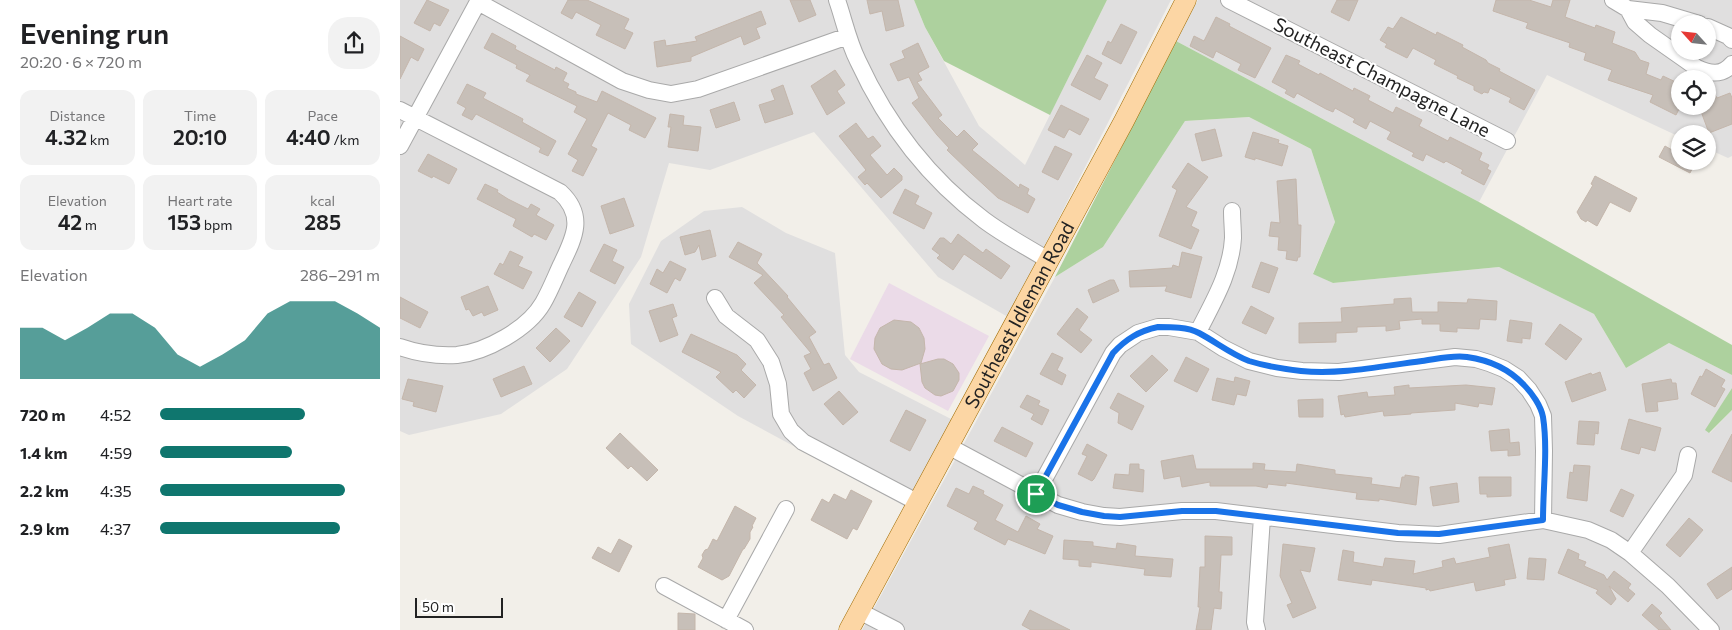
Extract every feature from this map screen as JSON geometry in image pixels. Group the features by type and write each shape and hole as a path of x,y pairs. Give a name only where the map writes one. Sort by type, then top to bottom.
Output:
{"main road":[{"name":"Southeast Idleman Road","path":"849,630 1186,0"}],"street":[{"path":"837,0 857,60 897,131 918,158 954,195 984,220 1048,260"},
{"name":"Southeast Champagne Lane","path":"1229,0 1507,141"},
{"path":"1613,0 1628,9 1671,16"},
{"path":"400,146 479,1 622,81 649,90 671,94 698,89 848,36"},
{"path":"1628,9 1635,22 1650,35 1705,72 1718,73 1726,70 1732,64"},
{"path":"1716,31 1732,40"},
{"path":"400,110 560,192 573,208 576,220 574,237 543,304 520,328 482,348 455,355 421,352 400,347"},
{"path":"1198,332 1226,274 1233,239 1232,211"},
{"path":"715,298 726,316 757,340 771,362 778,384 781,414 791,431 803,442 917,502"},
{"path":"1036,494 1108,361 1120,345 1138,333 1158,327 1169,327 1198,332 1223,348 1249,360 1277,368 1339,372 1455,357 1476,359 1504,369 1518,378 1529,390 1543,416 1543,520"},
{"path":"948,446 1036,494 1074,510 1104,516 1120,517 1182,511 1216,511 1398,533 1439,534 1543,520 1588,530 1611,540 1630,554 1668,586 1711,630"},
{"path":"1630,554 1684,475 1688,455"},
{"path":"726,620 786,509"},
{"path":"1258,630 1255,622 1262,517"},
{"path":"664,586 745,630"},
{"path":"859,611 896,630"}],"shaded area":[{"path":"400,0 914,0 925,27 979,126 1025,165 1107,0 1171,0 1008,317 938,277 814,132 710,170 669,163 641,257 567,369 501,414 409,435 400,431"},
{"path":"1198,0 1732,0 1732,156 1728,158 1716,153 1716,125 1671,125 1671,133 1547,75 1479,202 1176,41"},
{"path":"1249,117 1311,149 1335,222 1313,273 1333,283 1499,267 1594,314 1626,368 1669,343 1732,375 1732,388 1706,430 1710,433 1732,410 1732,630 862,630 1055,277 1103,247 1185,121"},
{"path":"742,207 786,233 835,253 845,355 859,372 953,420 908,508 738,416 631,344 629,304 661,241 704,211"},
{"path":"889,283 989,336 948,411 850,359"}],"green space":[{"path":"914,0 1107,0 1050,115 944,61 925,27"},
{"path":"1176,41 1479,202 1732,345 1732,375 1669,343 1626,368 1594,314 1499,267 1333,283 1313,274 1335,222 1311,149 1249,117 1185,121 1103,247 1055,277"},
{"path":"1732,388 1732,410 1709,433 1705,430"}],"building":[{"path":"427,0 449,10 440,26 434,23 430,31 414,23"},
{"path":"568,0 587,0 629,19 624,29 633,33 625,49 596,35 601,25 576,12 572,19 561,13"},
{"path":"790,0 810,0 816,15 799,22"},
{"path":"867,0 898,0 904,26 886,31 882,11 870,14"},
{"path":"1337,0 1358,0 1349,21 1331,12"},
{"path":"1496,0 1529,0 1551,7 1553,0 1570,0 1565,17 1595,28 1596,25 1615,32 1612,43 1635,52 1640,60 1649,63 1646,74 1661,80 1663,76 1671,80 1671,112 1650,102 1653,95 1608,80 1612,70 1584,60 1586,53 1569,47 1570,43 1526,28 1528,23 1493,11"},
{"path":"761,11 766,24 756,28 760,38 744,45 741,36 691,57 691,61 657,67 654,42 665,40 666,46 697,41 695,37"},
{"path":"1216,17 1271,48 1255,78 1238,70 1241,64 1216,51 1213,58 1190,46 1194,36 1204,41"},
{"path":"1401,17 1436,35 1437,32 1463,45 1462,47 1500,69 1499,71 1535,90 1524,110 1509,102 1511,98 1490,88 1488,93 1484,92 1482,94 1474,90 1474,86 1434,64 1436,60 1413,48 1407,58 1385,47 1387,44 1380,40 1388,27 1393,29"},
{"path":"1121,24 1137,32 1121,64 1102,54 1108,41 1111,43"},
{"path":"492,33 516,46 515,49 555,70 556,67 567,73 563,81 569,84 567,88 576,92 576,94 597,102 602,91 656,118 645,138 629,130 631,125 608,113 591,146 597,149 583,176 572,171 578,160 568,154 587,119 574,112 577,106 526,81 530,75 516,68 517,65 484,48"},
{"path":"400,36 424,49 418,61 411,57 400,79"},
{"path":"918,43 929,67 918,73 922,80 917,82 942,115 938,118 957,137 964,130 978,144 972,150 1019,188 1020,184 1029,189 1027,194 1035,199 1028,213 998,198 971,173 947,150 949,148 912,103 919,98 909,77 898,81 890,64 905,58 902,51"},
{"path":"1087,55 1102,63 1094,78 1108,85 1100,100 1071,85"},
{"path":"1286,55 1300,61 1298,64 1319,75 1320,73 1353,91 1354,88 1370,96 1368,100 1393,113 1396,107 1422,120 1419,126 1448,141 1450,137 1482,153 1479,160 1489,165 1487,169 1491,171 1484,185 1461,173 1463,170 1446,161 1444,163 1426,154 1423,161 1412,156 1414,153 1387,139 1391,132 1370,121 1366,129 1353,122 1355,119 1335,108 1333,112 1297,93 1294,98 1285,93 1287,90 1272,82"},
{"path":"835,70 845,85 837,91 845,103 827,115 811,86"},
{"path":"467,84 486,93 483,98 523,119 522,122 556,141 548,156 539,152 541,148 476,114 472,120 462,115 466,108 457,103"},
{"path":"783,85 793,114 765,123 759,105 775,100 771,90"},
{"path":"1730,93 1732,98 1732,124 1716,130 1716,125 1706,125 1702,115 1716,115 1716,96 1717,98"},
{"path":"734,102 740,120 716,128 710,110"},
{"path":"1061,105 1089,119 1080,135 1069,129 1064,138 1048,130"},
{"path":"670,114 684,116 683,125 701,127 698,151 668,147 671,127 668,127"},
{"path":"856,123 868,139 873,136 881,146 870,155 887,175 894,168 902,176 902,180 881,198 867,183 865,185 858,177 866,170 839,136"},
{"path":"1215,129 1222,156 1202,161 1195,134"},
{"path":"1253,132 1279,140 1278,143 1288,146 1282,166 1245,157"},
{"path":"1055,146 1072,154 1058,180 1042,172"},
{"path":"1665,146 1671,149 1671,163 1659,157"},
{"path":"428,154 457,169 449,184 418,171"},
{"path":"1188,163 1208,177 1186,207 1197,212 1191,226 1199,230 1191,249 1159,236 1177,190 1172,187"},
{"path":"1595,176 1637,198 1630,212 1610,202 1597,226 1581,219 1577,212 1593,185 1591,184"},
{"path":"1296,179 1298,225 1301,225 1300,257 1298,257 1297,261 1286,259 1287,251 1278,250 1279,237 1269,236 1271,222 1280,223 1277,181"},
{"path":"485,184 528,209 531,204 540,209 536,215 554,225 546,240 534,234 532,237 513,226 516,219 477,199"},
{"path":"905,189 919,196 915,204 932,213 924,229 893,213"},
{"path":"624,198 634,226 610,234 601,206"},
{"path":"710,230 716,256 702,260 699,245 695,252 685,255 680,237"},
{"path":"958,234 983,253 986,249 1010,266 1001,279 964,254 953,270 937,258 940,255 932,249 940,238 944,238 951,244"},
{"path":"738,242 762,254 757,263 788,296 816,332 809,337 824,365 829,363 837,378 813,391 804,373 811,369 804,356 811,353 781,317 784,315 754,283 763,275 729,257"},
{"path":"604,244 617,250 612,261 624,267 615,284 590,271"},
{"path":"510,251 523,257 518,266 532,272 523,289 494,274 500,263 503,265"},
{"path":"1182,252 1202,257 1191,298 1165,291 1167,286 1130,287 1129,271 1172,268 1173,265 1179,267"},
{"path":"670,261 686,269 680,281 675,278 667,293 650,284 657,269 663,273"},
{"path":"1261,262 1278,268 1269,293 1252,287"},
{"path":"1114,280 1119,291 1093,303 1088,290"},
{"path":"488,286 498,310 484,316 482,312 473,316 469,309 466,310 461,297"},
{"path":"579,292 596,302 582,327 564,317"},
{"path":"400,297 428,312 420,328 400,318"},
{"path":"1411,298 1412,312 1438,312 1438,302 1467,303 1468,299 1497,301 1496,320 1480,319 1479,329 1457,328 1457,332 1440,331 1440,324 1422,324 1422,319 1399,321 1400,329 1386,331 1386,326 1357,327 1357,332 1336,333 1336,342 1299,343 1299,323 1342,322 1341,308 1394,304 1394,299"},
{"path":"673,304 677,316 672,318 678,335 660,342 649,311"},
{"path":"1251,306 1274,318 1266,334 1242,323"},
{"path":"1077,308 1088,317 1079,330 1092,340 1081,353 1057,334"},
{"path":"894,320 911,322 919,328 924,338 925,349 921,363 902,370 891,369 882,364 874,349 875,338 880,328"},
{"path":"1510,320 1532,323 1530,339 1522,338 1522,343 1507,341"},
{"path":"1560,324 1582,339 1566,360 1545,344"},
{"path":"556,328 570,341 550,362 536,348"},
{"path":"691,334 737,355 746,364 741,370 756,385 744,398 736,390 733,393 716,377 721,372 682,352"},
{"path":"1052,353 1063,358 1057,370 1066,375 1062,385 1040,374"},
{"path":"1152,355 1168,370 1146,392 1130,376"},
{"path":"1186,357 1209,369 1197,392 1174,381"},
{"path":"944,359 953,364 959,373 959,380 953,391 941,396 935,395 925,388 922,382 920,364"},
{"path":"524,366 532,384 501,397 493,379"},
{"path":"1706,369 1725,380 1721,387 1725,389 1715,407 1691,394 1700,376 1702,377"},
{"path":"1600,372 1606,390 1572,402 1565,382 1591,373 1592,375"},
{"path":"1235,377 1250,381 1246,396 1237,394 1234,405 1212,400 1217,378 1234,382"},
{"path":"408,379 443,386 436,412 413,406 414,402 402,399"},
{"path":"1671,379 1672,383 1676,383 1678,399 1657,402 1658,411 1646,412 1642,384"},
{"path":"1409,385 1409,388 1466,385 1495,388 1492,405 1479,403 1478,407 1455,403 1455,410 1384,416 1383,411 1345,417 1344,414 1341,415 1338,396 1367,392 1368,397 1395,395 1394,387"},
{"path":"839,391 858,412 843,425 824,404"},
{"path":"1118,393 1144,406 1132,430 1118,423 1119,413 1110,408"},
{"path":"1027,395 1040,401 1038,405 1049,410 1042,425 1031,419 1034,414 1020,407"},
{"path":"1323,399 1323,417 1299,417 1298,400"},
{"path":"906,410 926,420 910,451 890,441"},
{"path":"1629,419 1661,428 1655,451 1641,447 1639,454 1621,449"},
{"path":"1579,421 1599,422 1598,434 1595,433 1594,445 1577,444"},
{"path":"1002,427 1033,443 1026,457 994,441"},
{"path":"1509,429 1510,443 1519,442 1520,455 1508,456 1508,450 1491,451 1489,431"},
{"path":"620,433 658,470 647,481 631,466 628,469 606,448"},
{"path":"1732,434 1732,482 1712,472"},
{"path":"1087,444 1107,455 1092,481 1078,474 1087,456 1082,454"},
{"path":"1193,455 1196,469 1253,469 1253,463 1265,464 1264,470 1296,472 1297,464 1335,470 1335,474 1372,478 1371,484 1400,488 1402,477 1405,477 1405,475 1419,477 1416,505 1379,499 1379,501 1356,499 1357,493 1286,483 1286,486 1268,484 1267,488 1256,486 1210,486 1210,482 1182,487 1180,476 1164,479 1161,461"},
{"path":"1130,464 1139,464 1139,469 1144,470 1143,492 1113,488 1115,474 1129,475"},
{"path":"1574,465 1590,466 1587,501 1567,498 1570,472 1573,473"},
{"path":"1479,477 1511,477 1511,496 1487,497 1487,494 1480,494"},
{"path":"1457,483 1459,502 1433,506 1430,487"},
{"path":"973,486 984,491 983,494 1003,505 995,520 1018,532 1026,516 1040,524 1037,529 1053,536 1045,554 1008,539 1005,545 974,529 978,522 947,506 956,488 969,494"},
{"path":"1621,489 1634,495 1623,517 1610,511"},
{"path":"851,490 872,501 857,530 853,528 847,539 811,520 822,499 829,503 834,494 846,500"},
{"path":"735,506 756,518 750,532 750,539 729,576 722,580 698,567 705,550 708,549 713,539 717,541"},
{"path":"1689,518 1703,530 1680,557 1666,545"},
{"path":"1205,536 1232,537 1232,555 1221,555 1219,592 1222,592 1221,609 1214,608 1211,630 1196,630 1200,607 1198,607 1200,567 1205,567"},
{"path":"619,539 632,546 619,572 592,558 598,547 611,554"},
{"path":"1064,540 1093,542 1093,546 1116,549 1117,543 1136,546 1135,556 1173,559 1171,577 1144,575 1145,569 1091,562 1091,567 1079,566 1079,560 1063,559"},
{"path":"1283,544 1315,548 1310,572 1300,570 1316,608 1293,618 1287,605 1292,603 1280,576"},
{"path":"1509,544 1516,578 1504,580 1505,585 1476,591 1474,582 1430,591 1429,589 1426,590 1426,588 1372,580 1371,585 1338,580 1343,550 1354,552 1353,562 1383,567 1385,558 1415,561 1413,574 1443,567 1442,561 1454,558 1456,564 1490,557 1488,548"},
{"path":"1568,549 1579,554 1578,559 1586,562 1584,566 1604,575 1607,580 1614,571 1631,584 1628,588 1635,594 1628,602 1609,586 1616,599 1611,605 1596,593 1598,590 1558,573"},
{"path":"1529,558 1546,559 1544,580 1527,579"},
{"path":"1732,567 1732,589 1717,599 1707,584"},
{"path":"1652,604 1662,613 1659,616 1671,630 1659,630 1642,615"},
{"path":"1030,610 1070,630 1031,630 1022,625"},
{"path":"678,613 695,614 695,630 678,630"}],"route":[{"path":"1158,327 1180,328 1198,332 1223,348 1249,360 1277,368 1302,371 1339,372 1455,357 1476,359 1504,369 1518,378 1529,390 1543,416 1543,520 1439,534 1398,533 1216,511 1182,511 1120,517 1104,516 1058,505 1036,494 1113,353 1120,345 1138,333 1158,327"}]}
